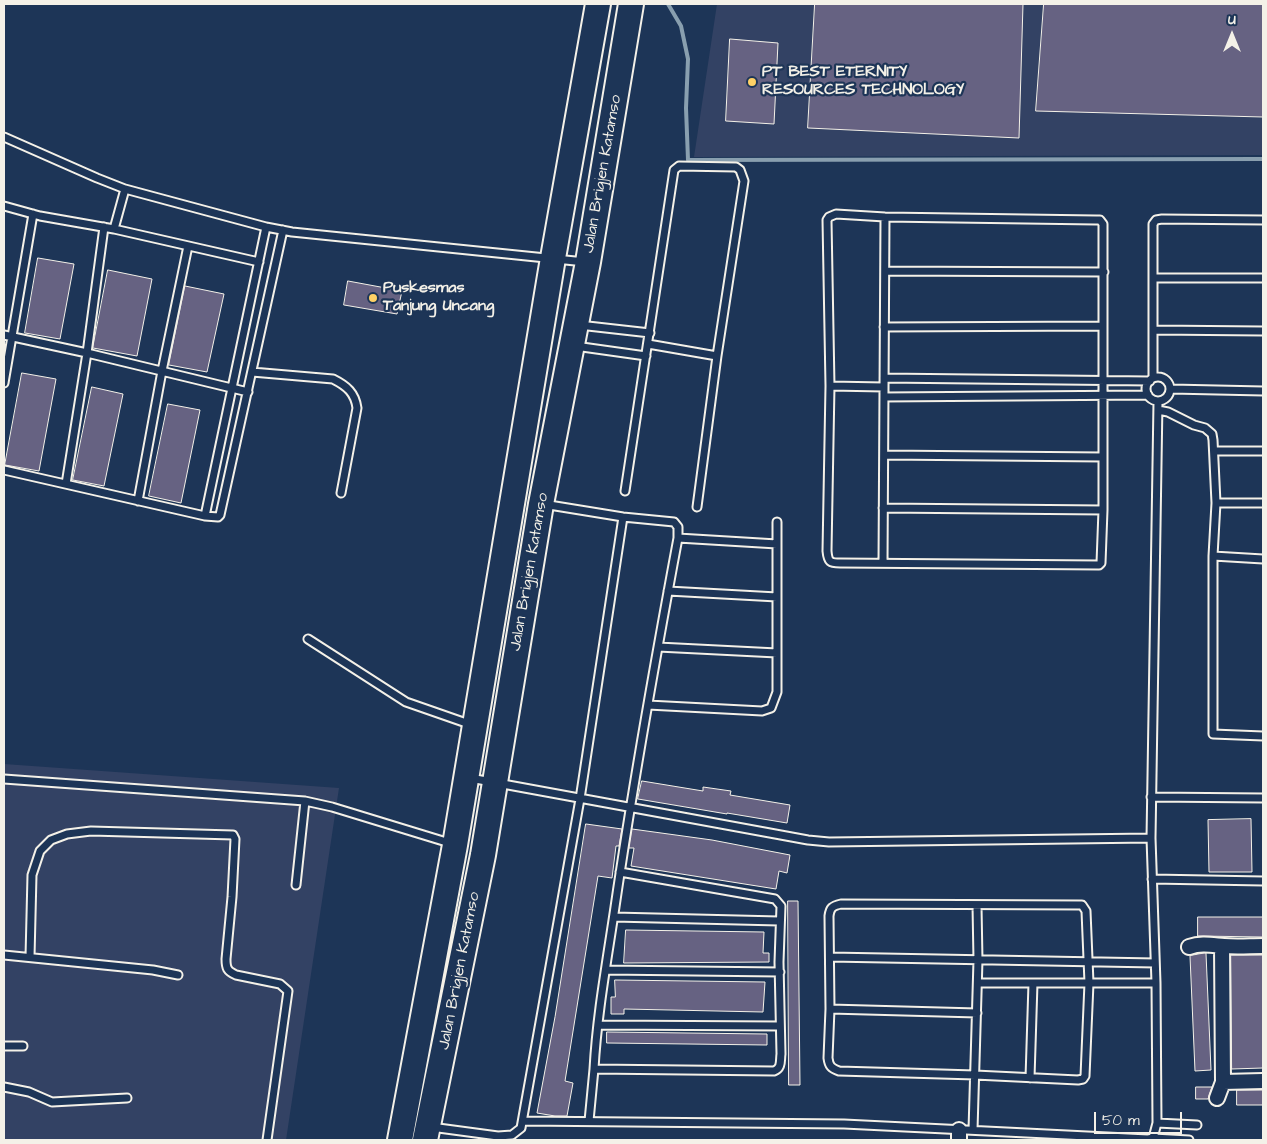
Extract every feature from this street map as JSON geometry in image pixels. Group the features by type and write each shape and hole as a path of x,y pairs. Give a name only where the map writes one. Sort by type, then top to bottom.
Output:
{"highway":[{"name":"Jalan Brigjen Katamso","path":"400,1140 456,845 553,258 598,4"},
{"name":"Jalan Brigjen Katamso","path":"427,1134 496,782 541,504 588,262 631,4"},
{"path":"413,1071 439,1076"}],"street":[{"path":"1189,947 1196,944 1263,946"},
{"path":"1217,1098 1223,1082 1222,946"},
{"path":"1223,1082 1263,1081"}],"lane":[{"path":"4,137 125,189 266,227 588,262"},
{"path":"625,490 674,170 679,166 736,166 740,170 744,181 717,356 697,508"},
{"path":"114,229 125,189"},
{"path":"4,206 33,214 114,229 259,262"},
{"path":"4,383 33,214"},
{"path":"836,214 885,217 1100,220 1103,224 1104,272 1101,563 1099,565 831,562 828,558 830,386 826,220 836,214"},
{"path":"883,563 885,217"},
{"path":"884,378 1103,380 1151,379 1161,377 1168,381 1171,389 1168,396 1162,401 1154,401 1148,395 1146,388 1151,379 1154,330 1152,228 1156,220 1263,220"},
{"path":"66,484 87,353 104,227"},
{"path":"205,516 266,227"},
{"path":"4,470 205,516 220,515 283,230"},
{"path":"138,500 188,246"},
{"path":"885,270 1104,272"},
{"path":"1153,278 1263,278"},
{"path":"884,327 1103,326"},
{"path":"1154,330 1263,331"},
{"path":"574,335 650,333"},
{"path":"4,335 248,392"},
{"path":"574,335 646,356"},
{"path":"648,344 717,356"},
{"path":"252,372 333,379 344,384 351,391 357,408 341,493"},
{"path":"830,386 884,387"},
{"path":"1171,389 1263,391"},
{"path":"884,396 1148,395"},
{"path":"1153,1138 1158,1123 1151,838 1158,402"},
{"path":"1158,410 1168,412 1209,430 1212,434 1216,503 1213,556 1213,734 1263,736"},
{"path":"1214,451 1263,451"},
{"path":"884,456 1103,457"},
{"path":"1216,503 1263,503"},
{"path":"541,504 623,517 674,522 678,527 678,538 620,872 599,1025 589,1121"},
{"path":"883,508 1103,510"},
{"path":"427,1134 498,1136 512,1135 521,1128 580,798 623,517"},
{"path":"648,705 762,711 771,708 777,692 777,522"},
{"path":"678,538 777,544"},
{"path":"1213,556 1263,558"},
{"path":"668,591 777,597"},
{"path":"308,639 406,702 475,726"},
{"path":"658,647 777,652"},
{"path":"467,778 798,839 822,841 1151,838"},
{"path":"4,779 305,801 332,807 456,845"},
{"path":"1152,797 1263,798"},
{"path":"296,885 305,801"},
{"path":"30,957 32,875 40,850 51,840 66,834 91,831 234,835 233,877 226,958 227,969 236,975 280,984 288,991 267,1140"},
{"path":"594,1069 774,1071 780,1067 779,921 781,906 775,899 620,872"},
{"path":"1152,879 1263,881"},
{"path":"841,904 977,906 1082,905 1086,911 1089,983 1085,1076 1083,1079 839,1071 832,1069 828,1058 830,909 834,905 841,904"},
{"path":"964,1133 975,1075 978,983 977,906"},
{"path":"614,917 779,921"},
{"path":"4,955 153,970 178,975"},
{"path":"830,957 1155,963"},
{"path":"606,970 780,972"},
{"path":"978,983 1156,983"},
{"path":"1030,1078 1033,983"},
{"path":"830,1009 977,1014"},
{"path":"599,1025 780,1026"},
{"path":"4,1046 22,1046"},
{"path":"4,1087 29,1092 52,1102 127,1098"},
{"path":"523,1121 844,1124 964,1133 1189,1140"},
{"path":"1158,1123 1197,1125"}],"shaded area":[{"name":"PT BEST ETERNITY RESOURCES TECHNOLOGY","path":"717,4 1263,4 1263,155 694,157"},
{"path":"4,764 339,788 286,1140 4,1140"}],"building":[{"path":"815,4 1023,4 1019,138 808,128"},
{"path":"1044,4 1263,4 1263,117 1036,111"},
{"name":"PT BEST ETERNITY RESOURCES TECHNOLOGY","path":"730,39 778,43 774,124 726,121"},
{"path":"38,258 74,264 60,339 25,333"},
{"path":"108,270 152,279 137,356 93,348"},
{"name":"Puskesmas Tanjung Uncang","path":"348,281 402,291 397,314 344,305"},
{"path":"185,286 224,294 207,372 169,365"},
{"path":"22,373 56,379 39,471 5,465"},
{"path":"92,387 123,394 104,486 73,480"},
{"path":"168,404 200,410 181,503 149,496"},
{"path":"642,781 703,791 703,787 731,791 730,795 790,805 787,823 638,799"},
{"path":"1251,819 1252,872 1209,872 1208,820"},
{"path":"586,824 622,829 619,846 616,846 612,878 598,876 565,1081 573,1083 567,1116 555,1116 537,1113 555,1017"},
{"path":"632,829 712,840 790,855 787,873 779,871 776,889 631,866 634,848 629,848"},
{"path":"788,901 798,901 800,1085 789,1085"},
{"path":"1198,917 1263,917 1263,937 1198,936"},
{"path":"626,930 764,932 763,953 769,953 769,962 624,963"},
{"path":"1206,953 1211,1070 1195,1071 1190,956"},
{"path":"1231,955 1263,955 1263,1068 1232,1069"},
{"path":"615,980 765,982 763,1012 624,1009 624,1014 611,1014 611,997 615,997"},
{"path":"607,1032 767,1034 767,1045 607,1043"},
{"path":"1196,1087 1212,1087 1208,1099 1196,1099"},
{"path":"1237,1090 1263,1090 1263,1105 1237,1105"}],"waterway":[{"path":"668,4 681,26 688,59 686,108 688,160 1263,159"}],"place":[{"name":"PT BEST ETERNITY RESOURCES TECHNOLOGY","path":"752,82"},
{"name":"Puskesmas Tanjung Uncang","path":"373,298"}]}
